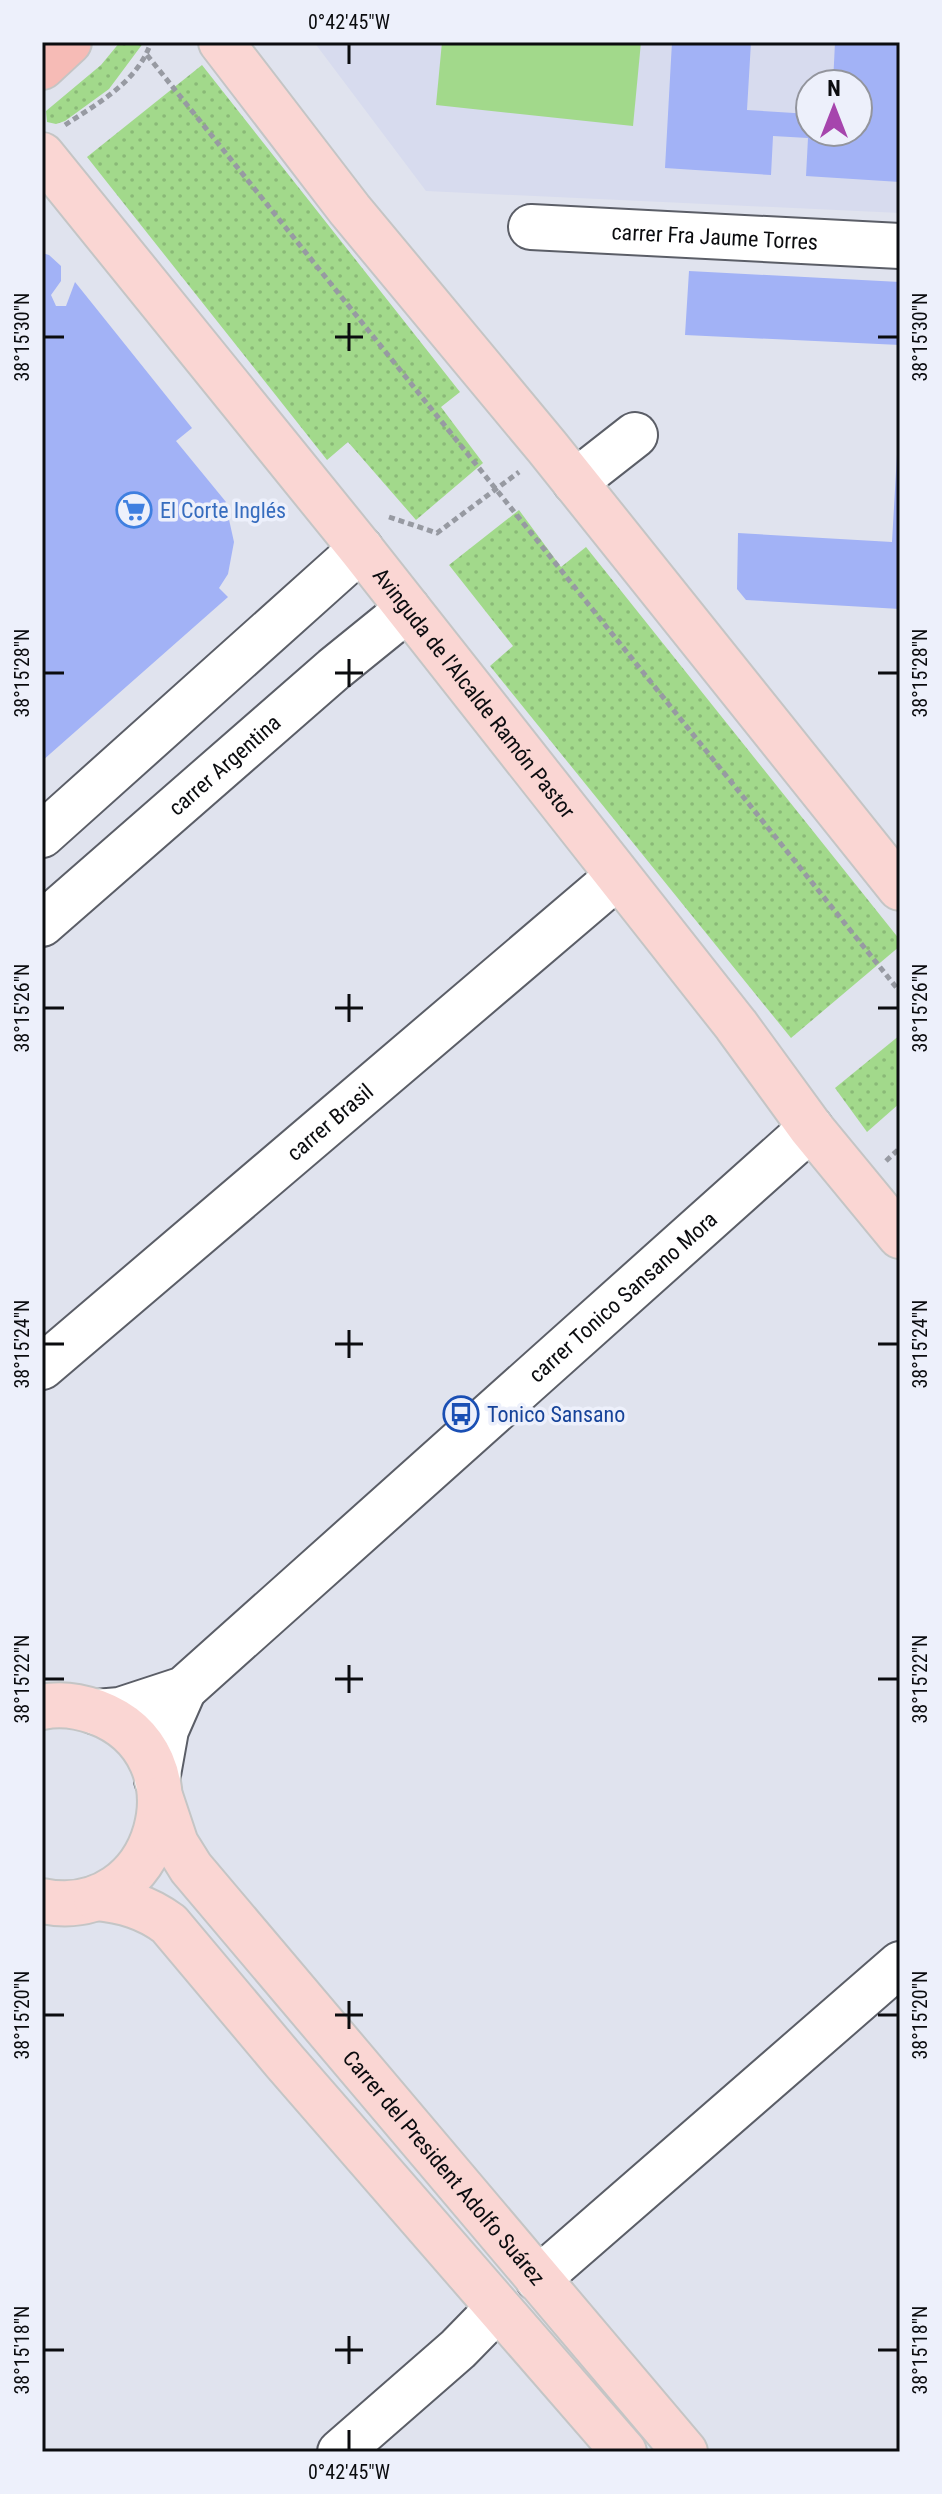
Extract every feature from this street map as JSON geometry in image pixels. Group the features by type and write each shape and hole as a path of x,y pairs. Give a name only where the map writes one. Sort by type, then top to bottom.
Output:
{"highway":[{"path":"42,67 69,42"}],"main road":[{"path":"221,42 350,210 547,447 900,888"},
{"name":"Avinguda de l'Alcalde Ramón Pastor","path":"51,141 372,532 408,609 736,1025 811,1128 900,1236"},
{"path":"42,1686 72,1708"},
{"name":"Carrer del President Adolfo Suárez","path":"72,1708 111,1718 136,1739 154,1767 176,1844 191,1868 685,2452"},
{"path":"96,1898 119,1885 143,1862 157,1832 159,1789"},
{"path":"42,1901 56,1904 96,1898 123,1901 153,1912 169,1924 624,2452"}],"street":[{"name":"carrer Fra Jaume Torres","path":"531,227 900,246"},
{"path":"575,482 635,435"},
{"path":"42,835 372,532"},
{"name":"carrer Argentina","path":"42,924 334,669 408,609"},
{"name":"carrer Brasil","path":"42,1367 617,877"},
{"name":"carrer Tonico Sansano Mora","path":"72,1708 120,1710 184,1689 811,1128"},
{"name":"carrer Tonico Sansano Mora","path":"159,1789 166,1730 184,1689"},
{"path":"538,2279 900,1964"},
{"path":"340,2452 458,2349 498,2308"}],"path":[{"path":"51,141 117,91 147,55 151,42"},
{"path":"147,55 900,992"},
{"path":"372,532 437,533 498,490 547,447"}],"shaded area":[{"path":"314,42 900,42 900,213 426,191"}],"green space":[{"path":"120,42 144,42 109,89 65,121 56,124 47,122 46,111 101,65"},
{"path":"442,42 641,42 633,126 436,105"},
{"path":"202,65 460,392 441,407 483,463 416,520 348,442 327,460 87,157"},
{"path":"519,510 561,567 586,547 900,940 900,946 791,1038 490,666 513,646 449,565"},
{"path":"900,1035 900,1103 867,1132 835,1088"}],"building":[{"path":"672,42 751,42 747,110 794,113 794,137 773,136 771,175 665,168"},
{"path":"835,42 900,42 900,182 806,176 807,148 874,148 874,68 834,68"},
{"name":"El Corte Inglés","path":"42,253 61,266 61,281 51,295 56,306 66,306 75,282 192,428 176,441 226,502 222,505 228,515 234,542 228,574 219,588 228,597 42,761"},
{"path":"689,271 900,282 900,345 685,335"},
{"path":"898,437 900,609 746,600 737,589 738,533 892,542"}],"place":[{"name":"El Corte Inglés","path":"134,510"},
{"name":"Tonico Sansano","path":"461,1414"}]}
